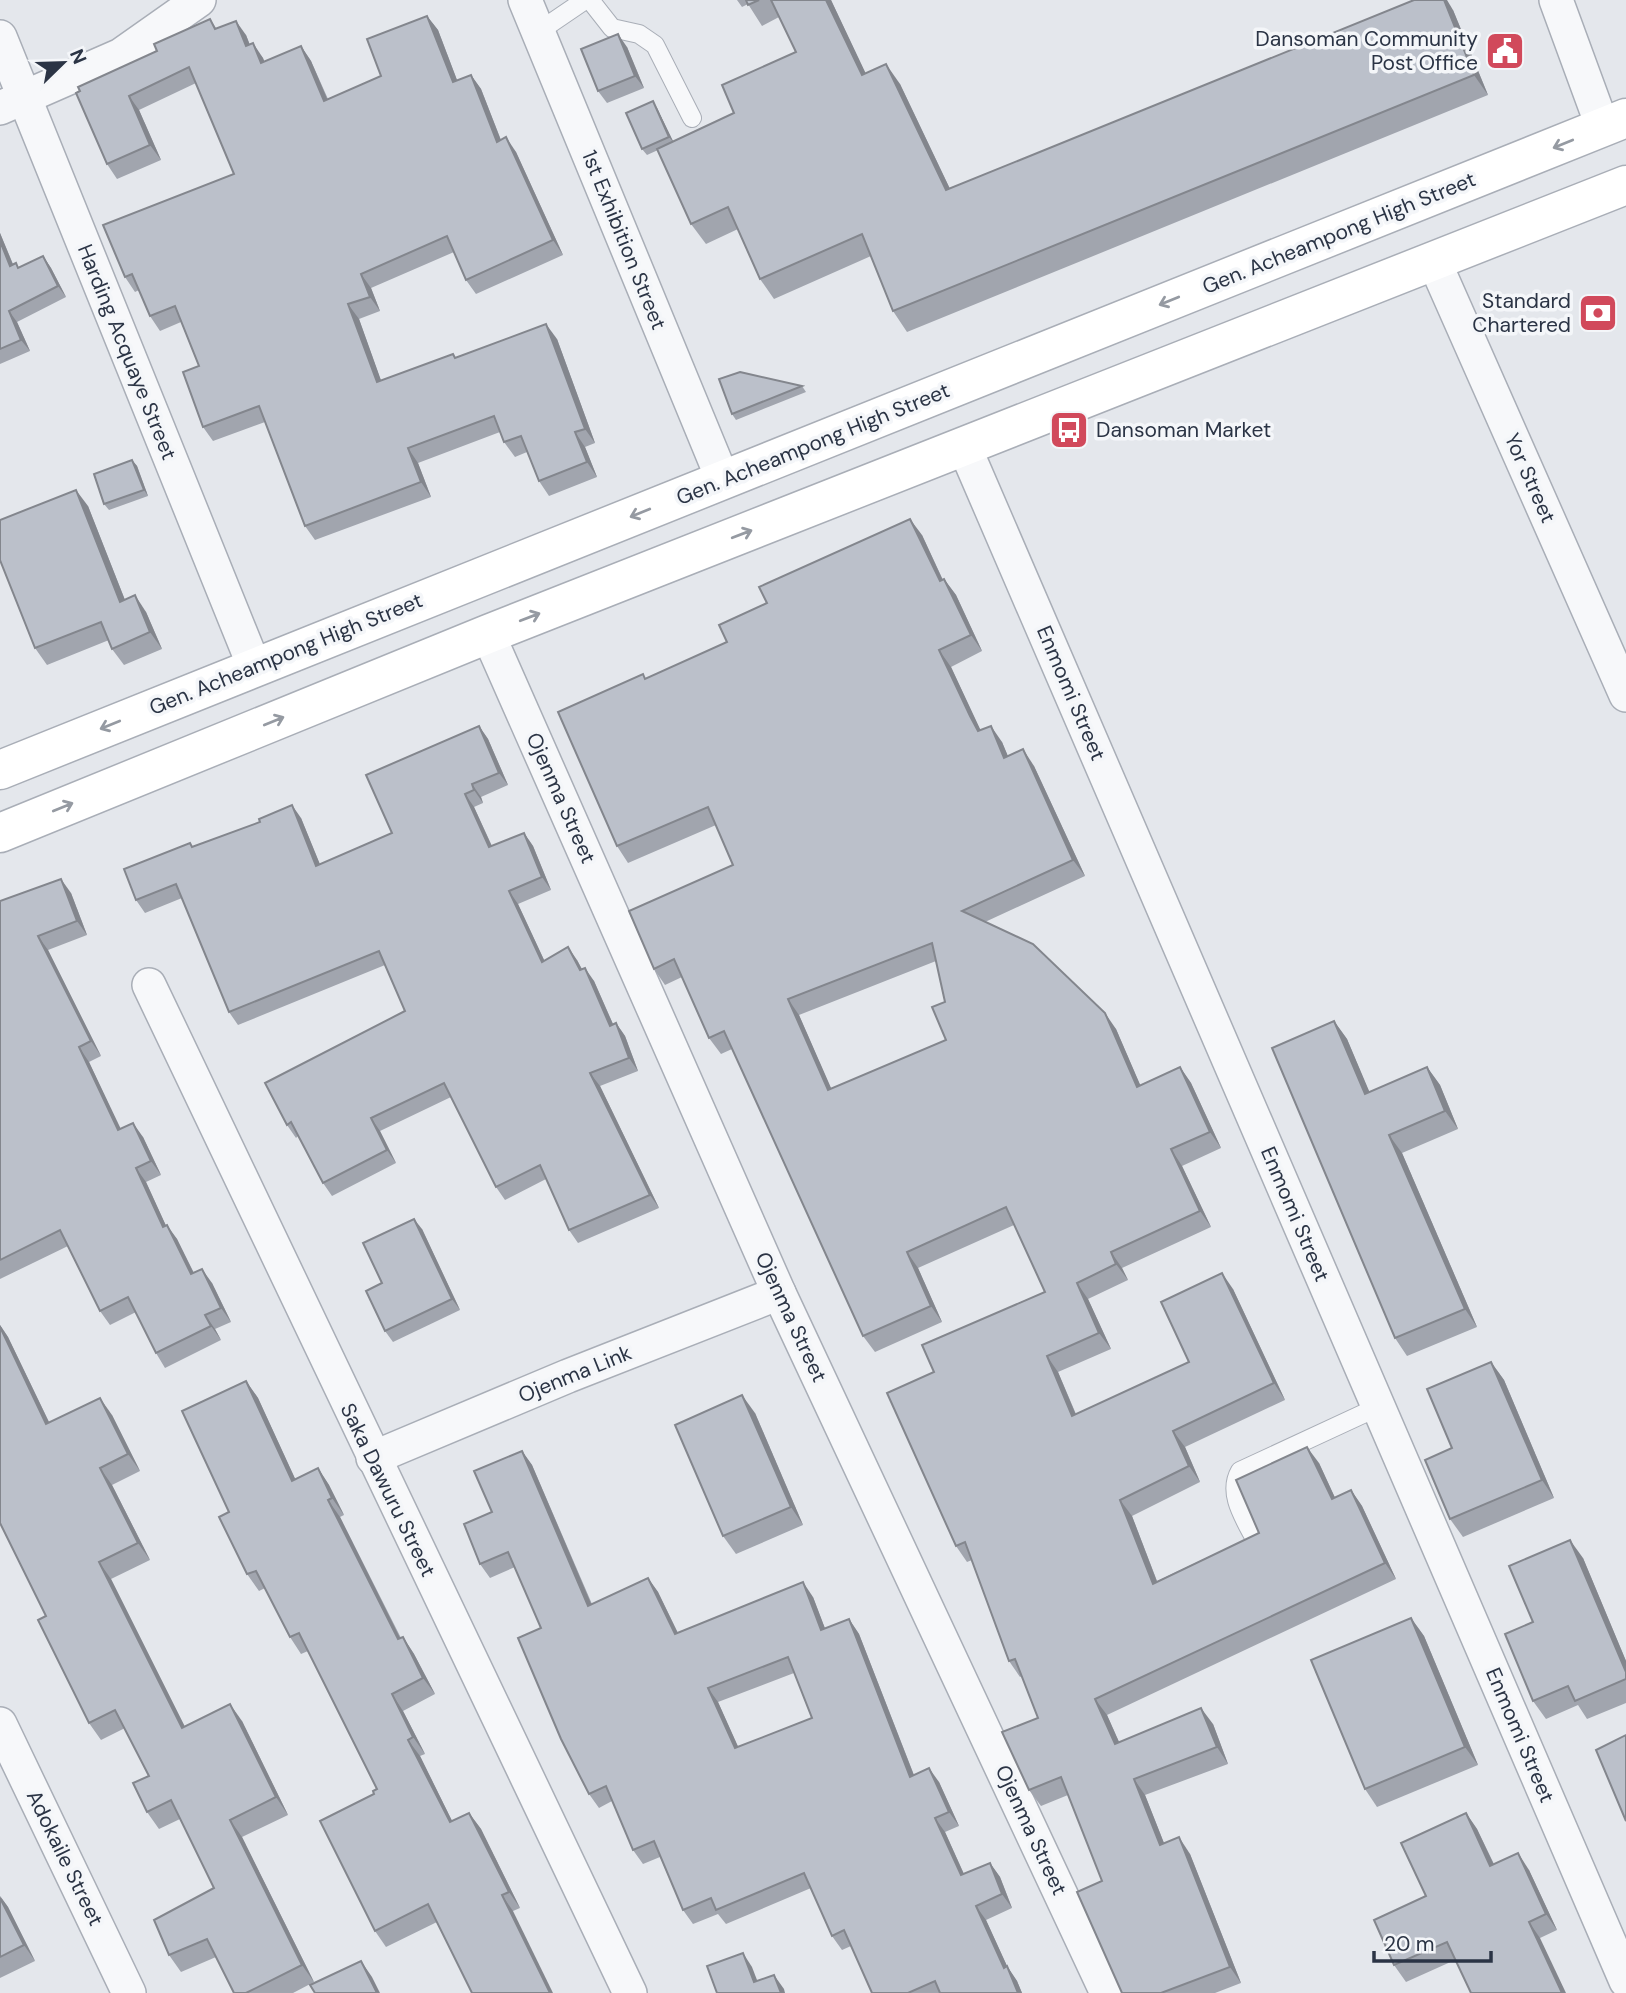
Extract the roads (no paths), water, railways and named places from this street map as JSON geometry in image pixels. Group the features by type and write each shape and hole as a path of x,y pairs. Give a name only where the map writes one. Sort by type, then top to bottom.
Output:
{"main road":[{"name":"Gen. Acheampong High Street","path":"0,770 1614,123"},
{"path":"0,833 488,634 1626,185"}],"street":[{"path":"12,104 121,55 199,0"},
{"name":"1st Exhibition Street","path":"525,0 723,480"},
{"path":"1556,0 1614,123"},
{"name":"Harding Acquaye Street","path":"0,37 12,104 254,666"},
{"name":"Yor Street","path":"1434,261 1626,695"},
{"name":"Enmomi Street","path":"964,446 1626,1981"},
{"name":"Ojenma Street","path":"488,634 779,1293 1107,1993"},
{"name":"Saka Dawuru Street","path":"149,985 630,1993"},
{"name":"Ojenma Link","path":"373,1458 568,1376 779,1293"},
{"name":"Adokaile Street","path":"2,1734 129,1993"}],"lane":[{"path":"538,32 588,0 612,28 639,34 654,45 692,118"},
{"path":"1258,1545 1234,1495 1234,1480 1240,1471 1378,1407"}],"place":[{"name":"Dansoman Community Post Office","path":"1505,51"},
{"name":"Standard Chartered","path":"1598,313"},
{"name":"Dansoman Market","path":"1069,430"}]}
